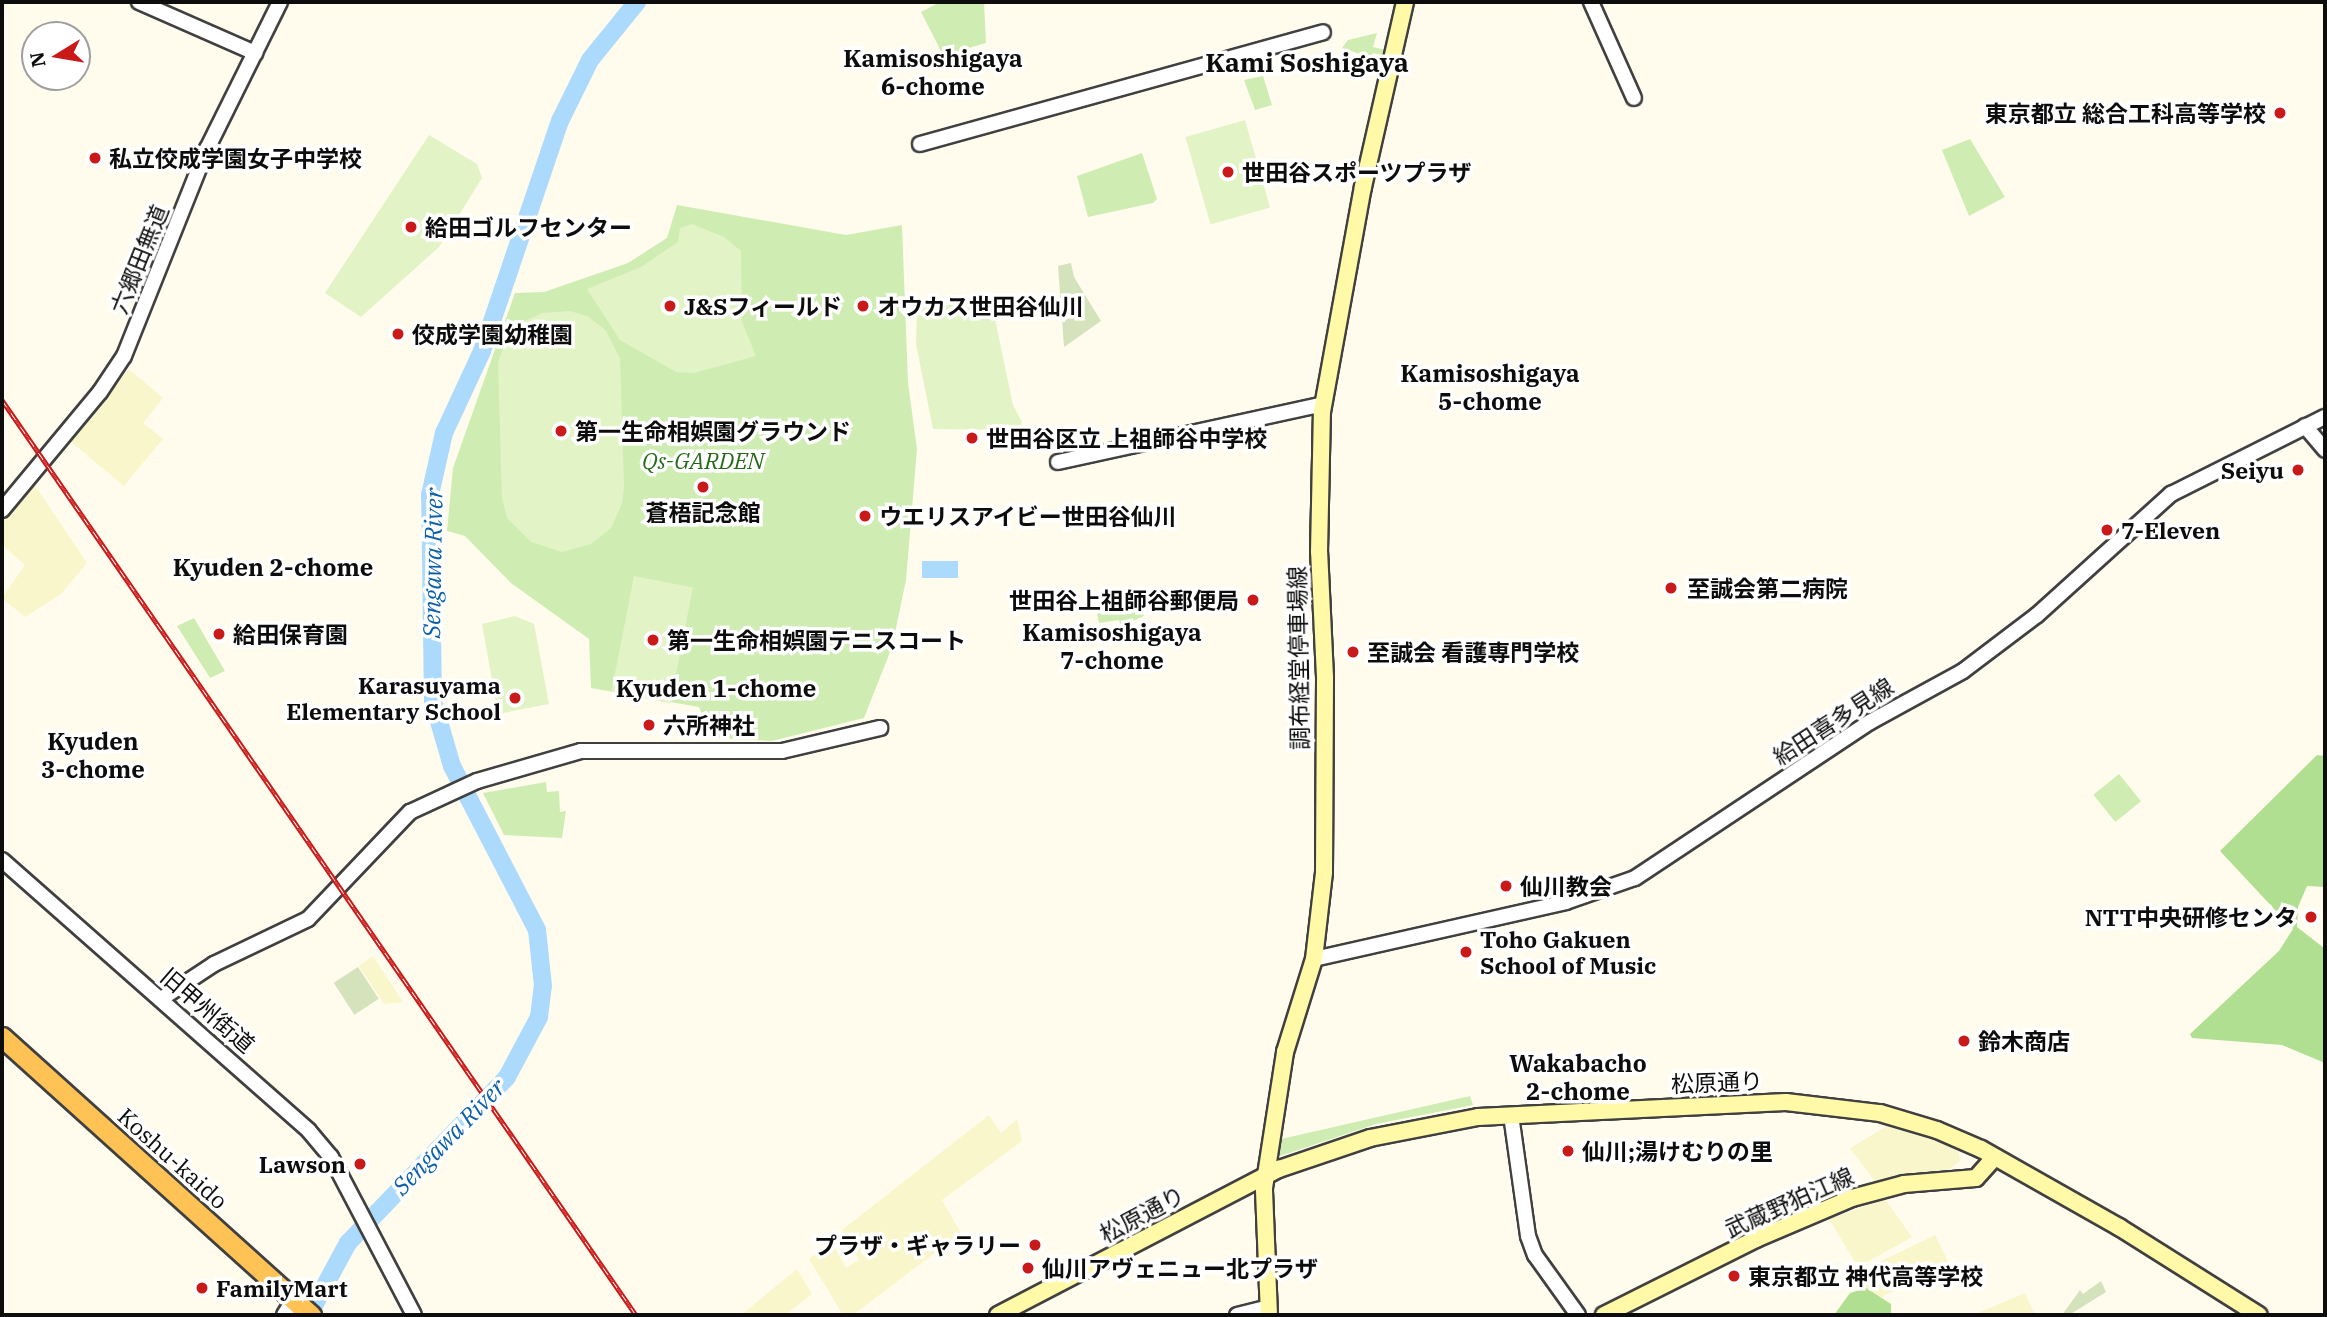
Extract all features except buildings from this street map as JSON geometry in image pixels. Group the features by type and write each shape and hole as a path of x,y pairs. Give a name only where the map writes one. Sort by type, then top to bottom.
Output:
{"highway":[{"name":"Koshu-kaido","path":"2,1037 295,1310"},
{"name":"Koshu-kaido","path":"2,1052 295,1310"}],"main road":[{"name":"調布経堂停車場線","path":"1269,1311 1266,1177 1285,1052 1314,959 1325,854 1325,677 1319,552 1323,404 1365,179 1405,2"},
{"name":"松原通り","path":"998,1315 1299,1161 1392,1132 1511,1115 1824,1104 1909,1120 1995,1157 2119,1227 2259,1315"},
{"name":"武蔵野狛江線","path":"1604,1315 1756,1239 1852,1198 1904,1184 1976,1178 1995,1157"}],"street":[{"path":"139,2 256,53"},
{"name":"六郷田無道","path":"2,510 100,392 124,356 207,149 280,2"},
{"path":"1591,2 1634,98"},
{"path":"920,144 1323,32"},
{"path":"1058,462 1323,404"},
{"name":"給田喜多見線","path":"1314,959 1566,902 1635,878 1870,722 1963,671 2036,615 2171,494 2325,416"},
{"path":"2305,426 2325,450"},
{"path":"161,999 214,964 308,919 400,820 471,783 581,751 782,751 880,728"},
{"name":"旧甲州街道","path":"2,860 309,1131 331,1157 414,1315"},
{"path":"1511,1115 1528,1236 1535,1255 1578,1315"},
{"path":"1237,1315 1269,1311"}],"shaded area":[{"path":"129,369 163,398 143,423 163,439 124,486 70,441"},
{"path":"34,484 87,563 61,594 25,617 2,598 25,565 2,545 2,520"},
{"path":"373,956 403,1002 384,1004 359,966"},
{"path":"989,1115 1001,1133 1017,1119 1022,1141 942,1200 961,1233 853,1315 843,1315 809,1259 831,1241 846,1268 859,1260 842,1230"},
{"path":"1887,1126 1944,1143 1959,1152 1960,1161 1947,1171 1876,1183 1850,1148"},
{"path":"1885,1199 1912,1237 1858,1267 1829,1219"},
{"path":"1935,1235 1949,1264 1867,1304 1853,1275"},
{"path":"797,1269 812,1294 785,1315 741,1315"},
{"path":"2025,1293 2035,1315 1973,1315"}],"green space":[{"path":"940,2 984,2 986,43 948,54 941,51 921,12"},
{"path":"1377,33 1373,47 1390,51 1389,57 1373,53 1371,58 1342,48 1348,40"},
{"path":"1263,76 1272,105 1255,110 1244,80"},
{"name":"世田谷スポーツプラザ","path":"1245,120 1270,207 1210,225 1185,137"},
{"name":"給田ゴルフセンター","path":"429,135 477,164 482,178 439,247 361,317 325,293"},
{"path":"1970,139 2005,197 1969,216 1942,150"},
{"path":"1142,153 1157,199 1153,203 1088,217 1077,176"},
{"name":"Qs-GARDEN","path":"677,205 846,235 902,225 908,383 917,449 906,580 892,647 864,718 772,741 712,738 699,707 591,688 589,639 511,583 465,536 447,531 453,468 515,293 544,292 628,263 667,238"},
{"name":"J&Sフィールド","path":"692,224 724,237 741,251 742,322 756,356 694,373 676,372 620,340 587,289 641,267 678,242 680,228"},
{"path":"1071,263 1074,277 1101,321 1064,347 1058,266"},
{"path":"991,300 1013,405 1022,422 1017,430 933,429 916,344 917,308"},
{"name":"第一生命相娯園グラウンド","path":"570,311 589,317 606,331 620,359 624,487 622,504 611,528 591,544 562,552 531,542 507,518 502,498 498,363 506,340 523,322 542,313"},
{"name":"第一生命相娯園テニスコート","path":"634,576 693,587 670,703 611,692"},
{"path":"1136,594 1144,616 1121,626 1119,620 1099,623 1096,608"},
{"path":"515,616 534,624 549,704 498,714 482,624"},
{"path":"194,618 225,671 210,678 177,626"},
{"path":"2317,755 2325,756 2325,887 2307,886 2298,907 2297,927 2324,948 2325,1063 2282,1045 2192,1038 2190,1034 2279,951 2293,929 2220,851"},
{"path":"2119,774 2141,801 2115,822 2093,795"},
{"path":"546,782 547,792 559,791 560,812 566,811 562,838 504,835 483,793"},
{"path":"358,967 379,999 354,1015 334,983"},
{"path":"1470,1096 1473,1105 1376,1124 1280,1156 1277,1152 1281,1139"},
{"path":"2101,1281 2106,1292 2069,1315 2062,1315 2080,1290 2083,1294"},
{"path":"1866,1288 1891,1304 1891,1315 1834,1315 1850,1293"}],"water":[{"path":"922,561 958,561 958,578 922,578"}],"waterway":[{"name":"Sengawa River","path":"309,1315 348,1243 507,1077 539,1017 543,986 537,930 452,766 433,701 430,495 444,433 482,351 560,121 590,60 637,2"}],"railway":[{"path":"2,400 636,1315"}],"place":[{"name":"東京都立 総合工科高等学校","path":"2280,113"},
{"name":"私立佼成学園女子中学校","path":"95,158"},
{"name":"世田谷スポーツプラザ","path":"1228,172"},
{"name":"給田ゴルフセンター","path":"411,227"},
{"name":"J&Sフィールド","path":"670,306"},
{"name":"オウカス世田谷仙川","path":"863,306"},
{"name":"佼成学園幼稚園","path":"398,334"},
{"name":"第一生命相娯園グラウンド","path":"561,431"},
{"name":"世田谷区立 上祖師谷中学校","path":"972,438"},
{"name":"Seiyu","path":"2298,470"},
{"name":"蒼梧記念館","path":"703,487"},
{"name":"ウエリスアイビー世田谷仙川","path":"865,516"},
{"name":"7-Eleven","path":"2107,530"},
{"name":"至誠会第二病院","path":"1671,588"},
{"name":"世田谷上祖師谷郵便局","path":"1253,600"},
{"name":"給田保育園","path":"219,634"},
{"name":"第一生命相娯園テニスコート","path":"653,640"},
{"name":"至誠会 看護専門学校","path":"1353,652"},
{"name":"Karasuyama Elementary School","path":"515,698"},
{"name":"六所神社","path":"649,725"},
{"name":"仙川教会","path":"1506,886"},
{"name":"NTT中央研修センタ","path":"2311,917"},
{"name":"Toho Gakuen School of Music","path":"1466,952"},
{"name":"鈴木商店","path":"1964,1041"},
{"name":"仙川;湯けむりの里","path":"1568,1151"},
{"name":"Lawson","path":"360,1164"},
{"name":"プラザ・ギャラリー","path":"1035,1245"},
{"name":"仙川アヴェニュー北プラザ","path":"1028,1268"},
{"name":"東京都立 神代高等学校","path":"1734,1276"},
{"name":"FamilyMart","path":"202,1288"}],"district":[{"name":"Kami Soshigaya","path":"1307,63"},
{"name":"Kamisoshigaya 6-chome","path":"933,73"},
{"name":"Kamisoshigaya 5-chome","path":"1490,388"},
{"name":"Kyuden 2-chome","path":"273,568"},
{"name":"Kamisoshigaya 7-chome","path":"1112,647"},
{"name":"Kyuden 1-chome","path":"716,689"},
{"name":"Kyuden 3-chome","path":"93,756"},
{"name":"Wakabacho 2-chome","path":"1578,1078"}]}
